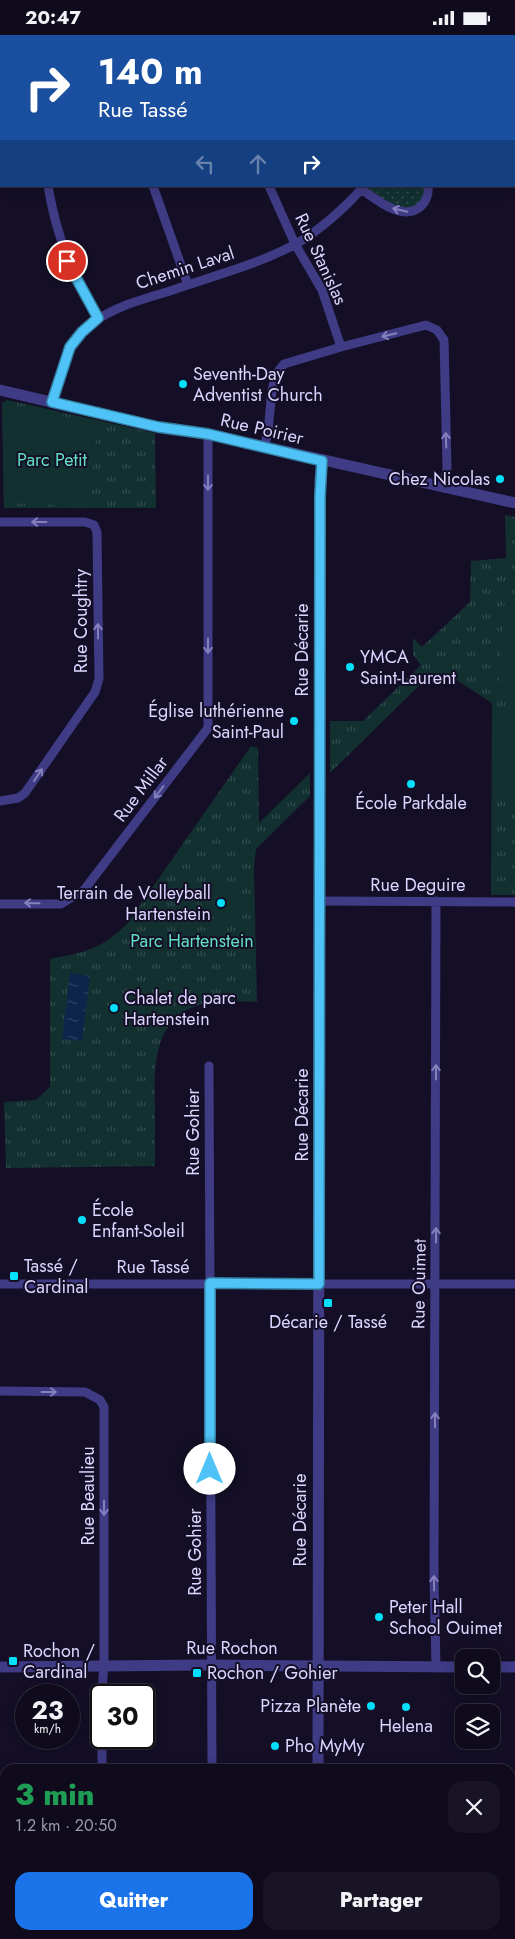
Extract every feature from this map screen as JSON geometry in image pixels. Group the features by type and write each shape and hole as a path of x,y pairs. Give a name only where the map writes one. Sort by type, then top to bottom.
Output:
{"street":[{"path":"48,187 58,236 67,261 98,318"},
{"path":"153,187 188,285"},
{"name":"Rue Stanislas","path":"270,187 296,244 322,290 341,347"},
{"name":"Chemin Laval","path":"52,402 70,347 82,332 98,318 122,306 253,263 296,244 328,221 362,188 386,206 406,213 418,209 426,202 428,187"},
{"path":"264,448 268,431 272,390 276,374 284,365 341,347 426,325 436,330 444,340 447,468 444,489"},
{"name":"Rue Poirier","path":"0,390 158,427 208,434 444,489 515,503"},
{"name":"Rue Millar","path":"0,904 61,904 84,890 208,728 208,434"},
{"name":"Rue Décarie","path":"318,1764 320,488 322,461"},
{"name":"Rue Coughtry","path":"0,522 85,522 94,525 97,531 99,679 95,692 26,793 18,798 0,801"},
{"name":"Rue Deguire","path":"320,901 515,902"},
{"name":"Rue Ouimet","path":"436,901 434,1577 436,1667"},
{"name":"Rue Gohier","path":"209,1066 212,1764"},
{"name":"Rue Tassé","path":"0,1284 515,1284"},
{"name":"Rue Beaulieu","path":"0,1391 85,1392 100,1400 104,1407 103,1684"},
{"name":"Rue Rochon","path":"0,1667 211,1665 455,1667"},
{"path":"500,1667 515,1667"},
{"path":"102,1749 102,1764"}],"green space":[{"path":"365,187 428,187 418,209 387,206"},
{"name":"Parc Petit","path":"7,400 155,433 156,508 4,508 2,403"},
{"path":"2,402 71,418 78,416 86,417 99,425 98,437 94,444 91,506 4,503"},
{"path":"505,515 515,517 515,895 491,895 492,703 449,675 431,674 330,773 330,721 363,721 421,665 413,655 413,638 422,647 470,602 471,561 506,558"},
{"path":"505,597 515,597 515,698 503,698 498,692"},
{"path":"492,710 515,711 515,795 492,794"},
{"name":"Parc Hartenstein","path":"251,746 258,748 259,823 310,773 310,796 256,849 254,868 257,1002 210,1002 196,1006 182,1013 171,1023 163,1035 156,1063 155,1079 155,1166 6,1168 4,1102 36,1100 50,1087 50,959 92,949 117,933 127,924"},
{"name":"Terrain de Volleyball Hartenstein","path":"220,879 246,906 223,928 197,899"}],"water":[{"path":"70,973 90,976 82,1041 62,1039"}],"place":[{"name":"Seventh-Day Adventist Church","path":"183,384"},
{"name":"Chez Nicolas","path":"500,479"},
{"name":"YMCA Saint-Laurent","path":"350,667"},
{"name":"Église luthérienne Saint-Paul","path":"294,721"},
{"name":"École Parkdale","path":"411,784"},
{"name":"Terrain de Volleyball Hartenstein","path":"221,903"},
{"name":"Chalet de parc Hartenstein","path":"114,1008"},
{"name":"École Enfant-Soleil","path":"82,1220"},
{"name":"Tassé / Cardinal","path":"14,1276"},
{"name":"Décarie / Tassé","path":"328,1303"},
{"name":"Peter Hall School Ouimet","path":"379,1617"},
{"name":"Rochon / Cardinal","path":"13,1661"},
{"name":"Rochon / Gohier","path":"197,1673"},
{"name":"Pizza Planète","path":"371,1706"},
{"name":"Helena","path":"406,1707"},
{"name":"Pho MyMy","path":"275,1746"}],"route":[{"path":"67,261 98,318 82,332 70,347 52,402 158,427 208,434 322,461 320,478 319,1284 210,1283 210,1469"}]}
